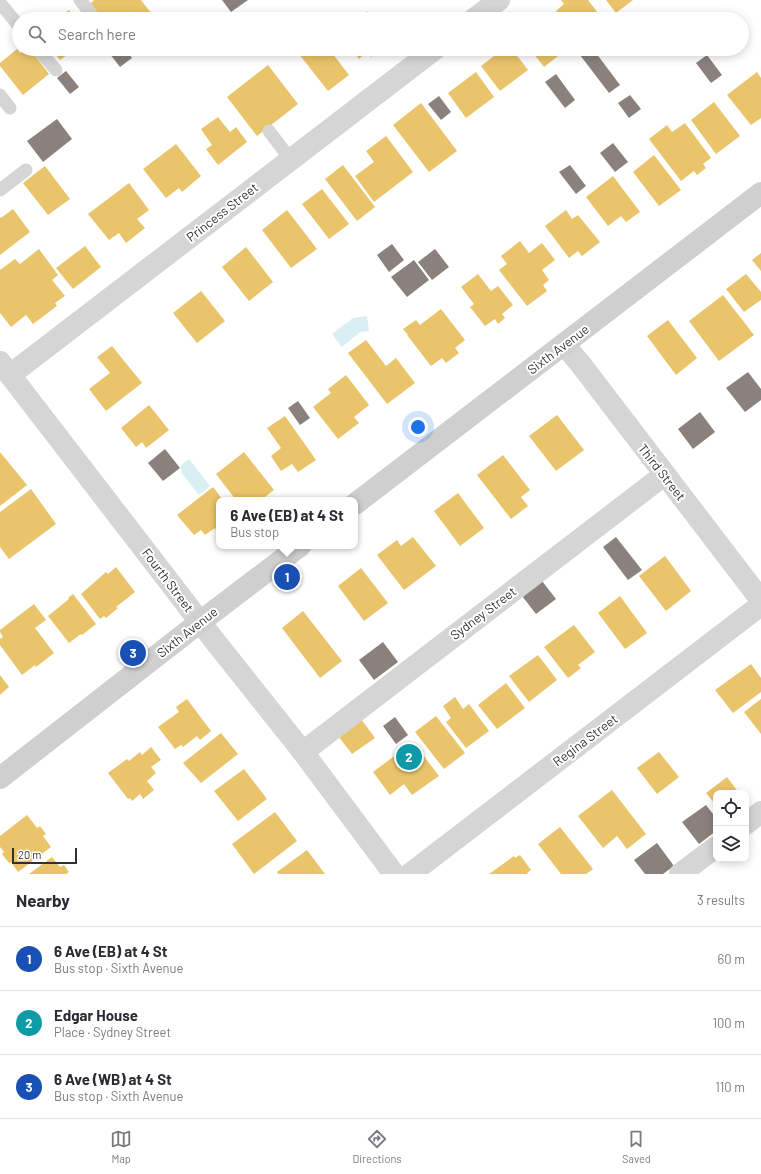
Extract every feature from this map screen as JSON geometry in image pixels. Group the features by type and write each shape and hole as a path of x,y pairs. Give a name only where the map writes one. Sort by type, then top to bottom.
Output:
{"street":[{"path":"483,12 499,0"},
{"name":"Princess Street","path":"5,369 290,160 426,56"},
{"name":"Sixth Avenue","path":"358,502 761,193"},
{"name":"Third Street","path":"564,345 579,362 761,600"},
{"name":"Fourth Street","path":"5,369 200,622 303,752 394,874"},
{"name":"Sydney Street","path":"303,752 664,475"},
{"name":"Sixth Avenue","path":"0,778 296,549"},
{"name":"Regina Street","path":"410,874 761,605"},
{"path":"749,822 761,812"},
{"path":"680,874 713,848"}],"lane":[{"path":"80,0 90,12"},
{"path":"0,3 12,18"},
{"path":"44,56 56,70"},
{"path":"0,95 10,108"},
{"path":"268,131 290,160"},
{"path":"0,190 26,170"}],"shaded area":[{"path":"367,316 369,331 360,332 342,347 332,334 353,318"},
{"path":"189,459 210,486 199,495 181,472 181,465"}],"building: Homes":[{"path":"94,0 141,0 150,12 96,12 90,4"},
{"path":"561,0 588,0 597,12 557,12 556,11 564,4"},
{"path":"606,0 633,0 617,12 615,12"},
{"path":"12,53 12,56 35,56 49,74 23,95 0,66 0,63"},
{"path":"57,56 66,56 60,60"},
{"path":"300,56 334,56 349,75 328,91"},
{"path":"494,56 517,56 528,70 500,91 481,66"},
{"path":"535,56 558,56 544,67"},
{"path":"268,65 298,104 257,136 227,97"},
{"path":"476,72 494,97 466,118 448,93"},
{"path":"757,72 761,78 761,118 751,125 727,95"},
{"path":"714,102 740,136 716,154 691,120"},
{"path":"421,103 457,151 429,172 393,125"},
{"path":"218,117 230,132 236,127 247,142 218,165 206,149 212,145 201,129"},
{"path":"685,123 711,158 703,164 706,168 697,175 694,171 681,181 649,139 667,125 672,132"},
{"path":"386,136 413,172 374,202 355,176 374,162 366,151"},
{"path":"176,144 201,176 182,192 179,188 166,198 143,169"},
{"path":"654,155 681,190 659,206 633,172"},
{"path":"343,165 375,207 357,221 325,179"},
{"path":"45,166 70,199 48,215 23,183"},
{"path":"613,176 640,212 626,222 621,216 608,226 586,197"},
{"path":"129,183 149,210 137,219 145,228 126,243 119,233 109,240 88,214"},
{"path":"322,189 349,224 329,239 302,204"},
{"path":"13,209 30,232 0,255 0,217 1,218"},
{"path":"287,210 317,249 291,268 262,230"},
{"path":"566,210 572,219 578,215 600,242 582,256 578,251 569,258 545,226"},
{"path":"520,241 529,253 542,243 555,260 542,270 549,280 543,285 547,291 527,306 499,270 507,264 501,256"},
{"path":"85,246 101,267 73,289 56,268"},
{"path":"246,247 273,282 249,301 222,267"},
{"path":"39,249 58,275 52,280 65,296 55,303 57,306 33,324 26,315 11,327 0,313 0,270 15,259 20,264"},
{"path":"761,253 761,271 752,260"},
{"path":"478,274 491,291 498,286 513,305 502,314 505,318 498,324 495,319 485,326 470,307 474,304 461,287"},
{"path":"746,274 761,292 761,300 744,312 726,289"},
{"path":"201,291 225,321 197,343 173,313"},
{"path":"723,295 754,335 719,361 689,321"},
{"path":"441,309 465,340 455,348 459,353 446,363 442,358 431,366 403,329 416,320 420,325"},
{"path":"668,320 697,358 676,375 647,336"},
{"path":"366,340 386,366 396,358 415,383 387,404 348,353"},
{"path":"112,346 142,383 106,411 89,389 110,373 97,357"},
{"path":"346,375 369,405 354,417 359,423 338,439 313,407 331,393 328,389"},
{"path":"149,405 169,430 146,448 142,442 136,447 121,428"},
{"path":"557,415 584,450 556,471 529,436"},
{"path":"285,416 316,460 298,472 292,464 281,471 271,456 281,448 267,428"},
{"path":"0,452 27,485 0,506"},
{"path":"244,452 274,490 265,497 234,497 216,474"},
{"path":"503,455 530,490 521,497 528,506 511,519 477,475"},
{"path":"213,487 221,497 216,497 216,529 215,528 205,535 201,530 194,535 177,515"},
{"path":"31,489 56,524 9,559 0,547 0,512"},
{"path":"458,493 484,528 460,546 434,511"},
{"path":"413,537 436,566 404,590 377,555 397,540 401,546"},
{"path":"665,556 691,591 666,611 639,576"},
{"path":"116,567 135,592 116,607 118,608 106,618 104,616 100,619 81,594 106,572 108,574"},
{"path":"361,568 388,603 364,621 338,586"},
{"path":"73,594 96,624 69,643 48,616"},
{"path":"620,596 647,633 625,649 598,613"},
{"path":"34,604 46,620 35,628 54,653 36,667 35,665 22,675 0,645 0,639 3,637 0,630"},
{"path":"303,611 342,661 320,678 282,628"},
{"path":"574,625 595,652 578,665 581,668 568,678 544,647"},
{"path":"538,655 557,680 529,702 509,676"},
{"path":"751,664 761,678 761,692 733,713 715,690"},
{"path":"0,675 9,687 0,695"},
{"path":"506,683 525,708 497,729 478,705"},
{"path":"455,697 463,709 469,704 489,731 466,748 446,722 451,718 443,706"},
{"path":"187,699 211,731 200,740 197,736 183,747 181,745 175,749 158,727 179,712 176,707"},
{"path":"761,699 761,734 744,712"},
{"path":"436,716 465,753 444,769 415,732"},
{"path":"361,719 375,738 352,754 338,736"},
{"path":"221,733 238,754 201,783 183,763"},
{"path":"413,742 439,776 412,795 404,784 390,795 373,772"},
{"path":"151,747 161,760 151,767 156,773 147,781 154,790 143,799 140,794 132,801 130,798 128,799 108,773 127,759 129,761 140,752 142,755"},
{"path":"659,752 679,777 657,794 637,768"},
{"path":"244,769 267,799 238,821 214,791"},
{"path":"727,777 737,790 713,790 713,801 706,793"},
{"path":"612,790 646,834 627,849 617,836 603,848 578,816"},
{"path":"275,812 297,841 254,874 232,844"},
{"path":"27,815 37,828 40,826 46,834 43,836 51,847 18,872 11,862 9,863 2,854 4,852 0,847 0,836"},
{"path":"560,827 593,869 586,874 561,874 538,844"},
{"path":"307,850 325,874 278,874 277,872"},
{"path":"520,855 531,870 527,873 528,874 489,874 514,856 515,858"},
{"path":"52,857 60,867 64,865 69,872 66,874 29,874"}],"building: Industry":[{"path":"222,0 248,0 231,12"},
{"path":"111,56 131,56 132,58 120,67"},
{"path":"581,56 598,56 620,85 609,93"},
{"path":"708,56 722,75 711,83 696,63"},
{"path":"66,71 79,87 70,94 57,78"},
{"path":"556,74 575,100 565,108 545,82"},
{"path":"630,95 641,109 629,118 618,103"},
{"path":"439,96 451,112 441,120 428,104"},
{"path":"57,119 72,139 43,162 27,141"},
{"path":"613,143 628,162 615,172 600,153"},
{"path":"570,165 586,186 576,194 559,172"},
{"path":"392,244 404,260 389,272 377,255"},
{"path":"435,249 449,267 432,280 418,262"},
{"path":"414,260 429,280 407,297 391,277"},
{"path":"748,372 761,389 761,400 745,412 726,388"},
{"path":"298,401 310,418 300,425 288,408"},
{"path":"700,412 715,432 693,449 678,429"},
{"path":"165,449 180,468 163,481 148,463"},
{"path":"616,537 642,570 628,580 603,547"},
{"path":"542,581 556,599 536,614 522,596"},
{"path":"383,642 398,662 374,680 359,660"},
{"path":"395,717 408,735 396,744 383,726"},
{"path":"706,805 713,814 713,833 699,844 682,822"},
{"path":"657,843 674,866 663,874 645,874 634,860"}],"place":[{"name":"6 Ave (EB) at 4 St","path":"287,577"},
{"name":"6 Ave (WB) at 4 St","path":"133,653"},
{"name":"Edgar House","path":"409,757"}]}
